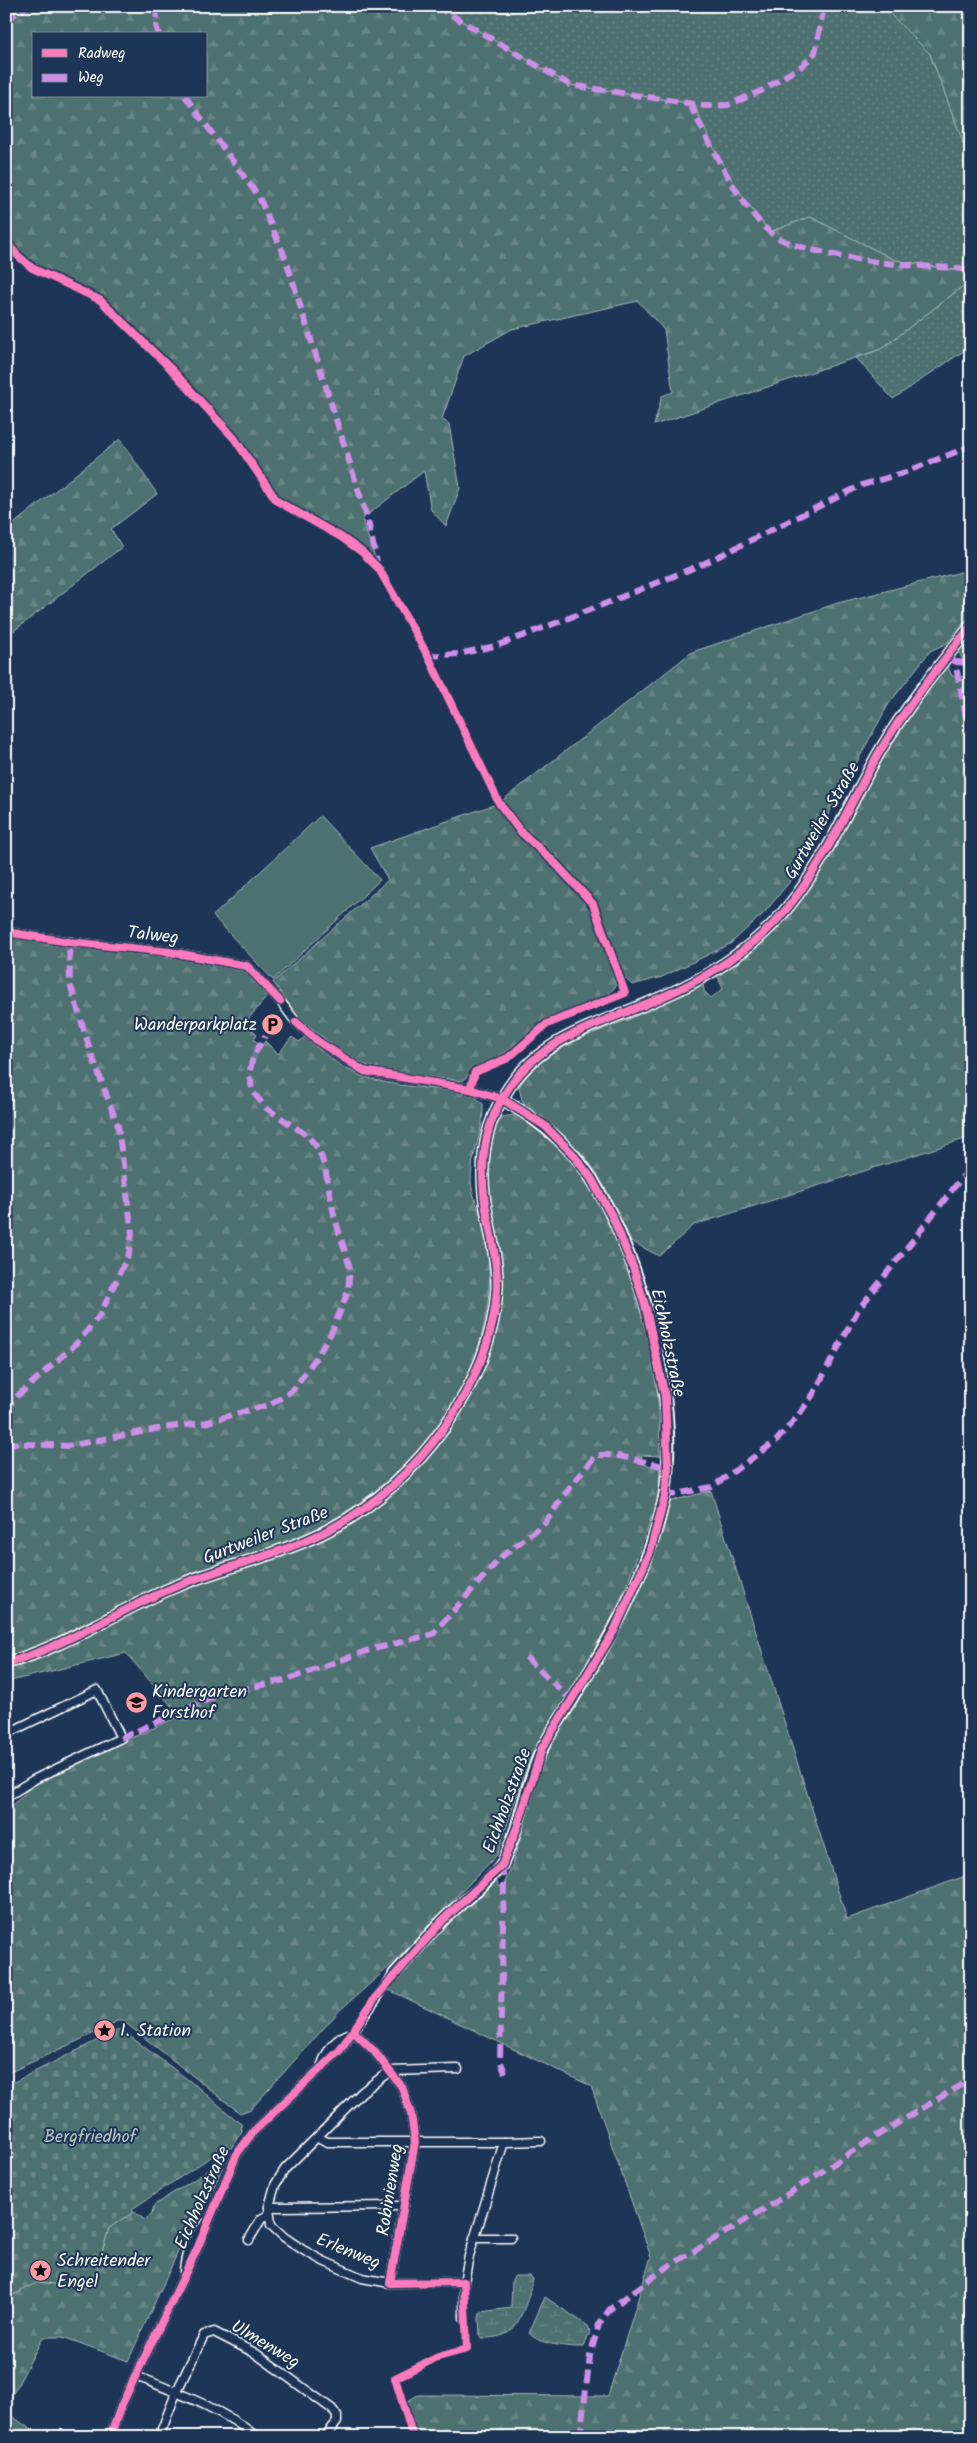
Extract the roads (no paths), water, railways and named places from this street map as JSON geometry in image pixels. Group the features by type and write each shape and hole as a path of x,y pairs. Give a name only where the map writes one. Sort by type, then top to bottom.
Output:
{"main road":[{"name":"Gurtweiler Straße","path":"6,1663 55,1646 179,1585 288,1548 332,1528 366,1507 401,1477 430,1446 455,1412 472,1378 494,1317 498,1285 494,1246 483,1192 482,1175 487,1131 502,1099 526,1066 551,1045 574,1032 656,1000 707,975 744,950 775,921 805,885 884,745 971,626"},
{"name":"Eichholzstraße","path":"394,1974 443,1920 502,1865 518,1825 542,1748 614,1631 650,1552 665,1496 668,1430 659,1364 646,1308 613,1218 591,1178 571,1152 544,1125 502,1099"}],"street":[{"name":"Talweg","path":"6,932 69,942 170,952 247,966 280,1001 296,1022 316,1040 364,1071 470,1089 502,1099"},
{"path":"6,1734 97,1690 121,1738 35,1779 6,1797"},
{"name":"Eichholzstraße","path":"110,2437 136,2376 184,2277 237,2154 253,2132 319,2071 325,2055 341,2036 354,2032 375,1998 394,1974"},
{"name":"Robinienweg","path":"354,2032 374,2051 402,2087 411,2114 415,2142 390,2283"},
{"path":"249,2240 268,2211 275,2185 285,2169 362,2092 390,2071 458,2069"},
{"name":"Robinienweg","path":"318,2137 328,2142 415,2142"},
{"path":"415,2142 541,2141"},
{"path":"464,2318 464,2282 474,2238 504,2142"},
{"name":"Robinienweg","path":"268,2211 404,2206"},
{"name":"Erlenweg","path":"268,2211 270,2225 284,2238 323,2262 362,2278 390,2283 464,2282"},
{"path":"474,2238 511,2238"},
{"name":"Ulmenweg","path":"159,2437 176,2393 204,2335 214,2332 254,2353 332,2409 337,2416 337,2422 325,2437"},
{"path":"136,2376 230,2417 257,2437"}],"place":[{"name":"Wanderparkplatz","path":"273,1025"},
{"name":"Kindergarten Forsthof","path":"136,1702"},
{"name":"I. Station","path":"104,2031"},
{"name":"Schreitender Engel","path":"41,2271"}],"park label":[{"name":"Bergfriedhof","path":"90,2137"}]}
